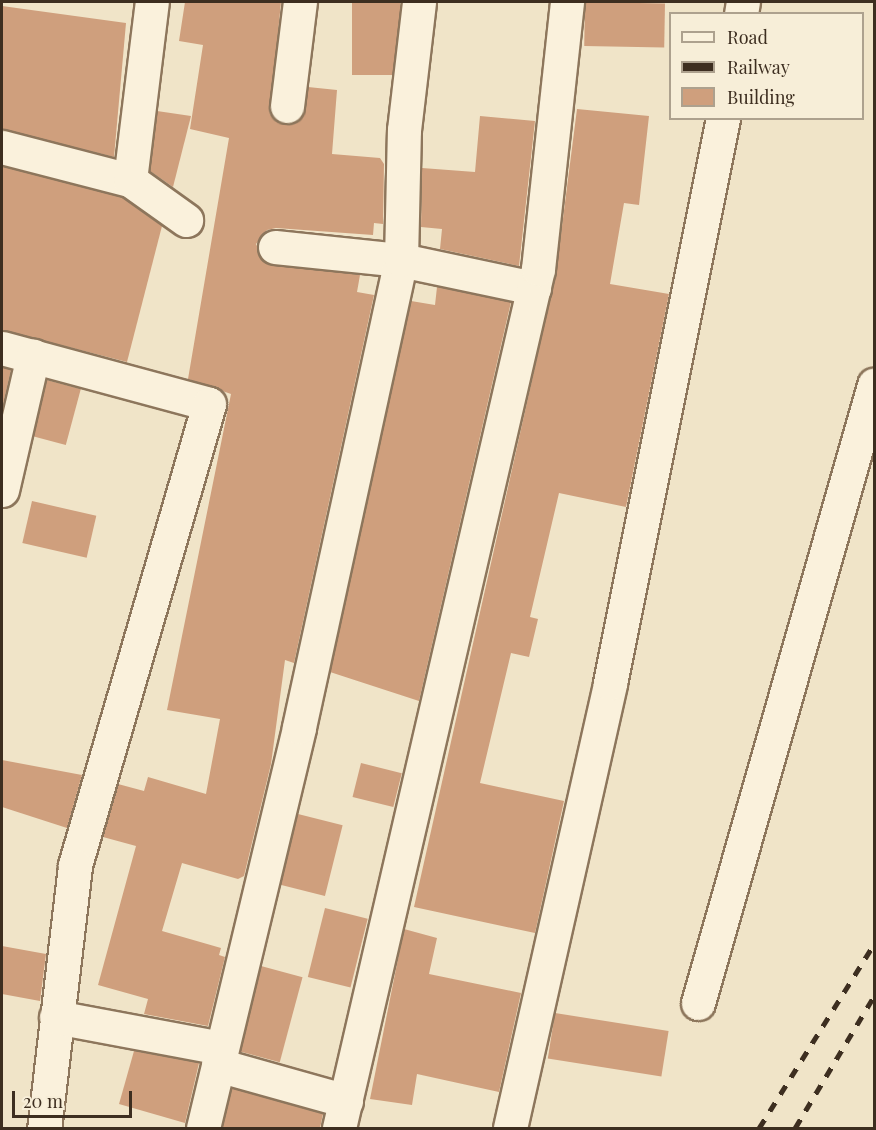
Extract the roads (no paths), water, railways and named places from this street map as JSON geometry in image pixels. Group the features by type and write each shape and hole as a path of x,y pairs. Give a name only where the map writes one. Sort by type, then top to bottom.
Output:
{"street":[{"path":"130,180 152,2"},
{"path":"287,106 300,2"},
{"path":"203,1128 299,727 401,260 405,130 419,2"},
{"path":"56,1017 220,1057 343,1115 534,288 567,2"},
{"path":"510,1128 610,683 723,120"},
{"path":"2,147 130,180 186,220"},
{"path":"275,247 401,260 534,288"},
{"path":"2,348 208,404 75,866 44,1128"},
{"path":"2,490 33,356"},
{"path":"698,1003 874,385"}],"railway":[{"path":"759,1128 874,944"},
{"path":"795,1128 874,996"}]}
